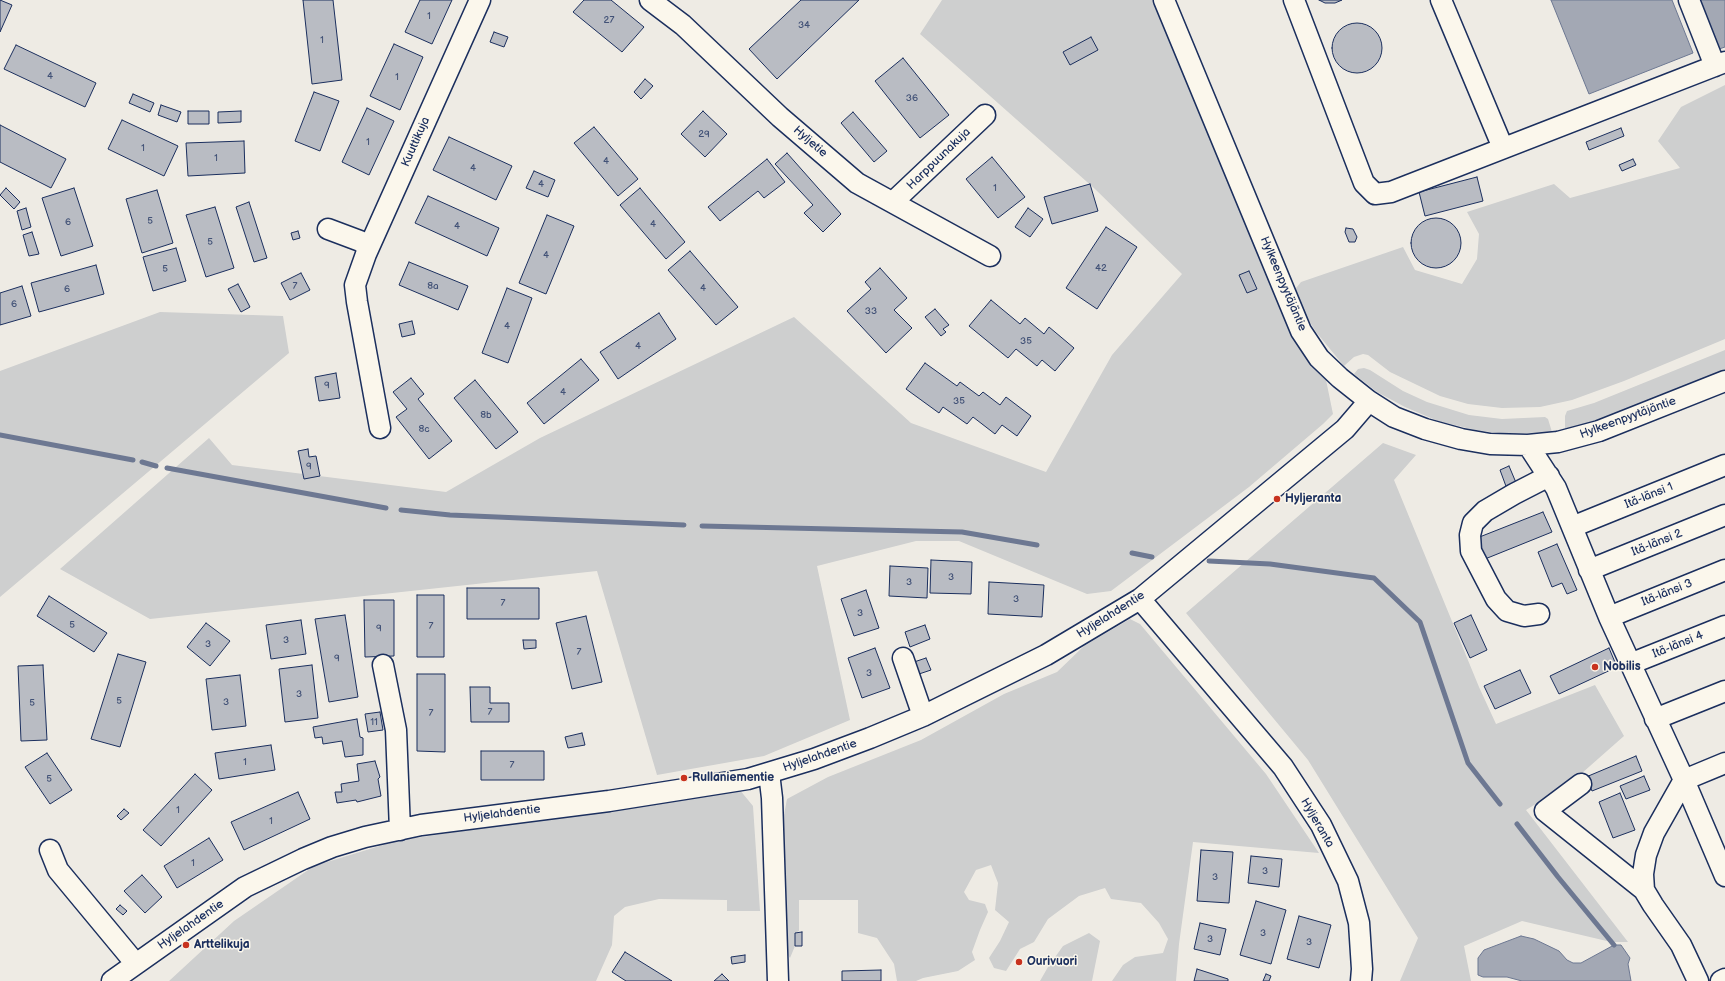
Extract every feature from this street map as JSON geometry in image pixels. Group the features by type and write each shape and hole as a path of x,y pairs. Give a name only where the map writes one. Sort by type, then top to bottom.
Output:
{"street":[{"name":"Kuuttikuja","path":"380,428 355,285 369,248 480,0"},
{"name":"Hyljetie","path":"650,0 683,25 780,117 857,183 990,256"},
{"name":"Hylkeenpyytäjäntie","path":"1164,0 1301,331 1319,358 1340,378 1369,401 1394,417 1425,429 1461,439 1490,444 1528,445 1558,442 1599,431 1725,381"},
{"path":"1294,0 1364,183 1375,194 1391,192 1720,64 1689,0"},
{"path":"1442,0 1503,148"},
{"name":"Harppuunakuja","path":"893,202 985,115"},
{"path":"328,229 360,241 369,248"},
{"name":"Hyljelahdentie","path":"112,981 216,907 252,884 303,859 332,847 365,837 440,822 636,797 748,779 870,738 923,716 1046,655 1140,599 1345,429 1369,401"},
{"path":"1528,445 1556,488 1609,617 1684,780 1725,876"},
{"name":"Itä-länsi 1","path":"1572,527 1725,465"},
{"path":"1539,614 1524,616 1507,611 1496,599 1471,551 1470,535 1473,523 1485,510 1548,476"},
{"name":"Itä-länsi 2","path":"1589,570 1725,515"},
{"name":"Itä-länsi 3","path":"1609,617 1725,570"},
{"name":"Hyljeranta","path":"1140,599 1283,767 1321,825 1348,881 1359,923 1362,969 1361,981"},
{"name":"Itä-länsi 4","path":"1630,664 1725,626"},
{"path":"903,658 923,716"},
{"path":"383,665 396,730 400,830"},
{"path":"1655,719 1725,692"},
{"path":"1644,890 1643,874 1646,855 1654,833 1684,780 1725,763"},
{"path":"769,773 772,798 778,981"},
{"path":"1581,784 1545,811 1644,890 1681,945 1698,981"},
{"path":"50,850 58,870 136,964"},
{"path":"1721,981 1725,980"}],"shaded area":[{"path":"942,0 1153,0 1307,353 1325,375 1333,414 1249,487 1111,591 1087,594 959,541 916,541 817,566 850,720 764,756 657,775 597,571 150,619 60,569 209,438 232,465 446,492 540,438 794,317 911,423 1046,472 1112,355 1182,274 1095,189 920,34"},
{"path":"1551,0 1672,0 1693,53 1589,94"},
{"path":"1699,0 1725,0 1725,47 1719,49"},
{"path":"1725,85 1725,339 1624,381 1572,400 1540,407 1502,408 1468,404 1440,396 1390,372 1368,355 1363,354 1354,357 1344,366 1316,332 1292,293 1301,282 1403,247 1415,270 1462,284 1477,259 1479,234 1467,212 1554,184 1570,198 1680,168 1658,141 1681,107"},
{"path":"160,312 283,316 289,353 0,597 0,371"},
{"path":"1725,350 1725,371 1604,419 1565,429 1565,416 1567,411 1594,403"},
{"path":"1364,368 1370,370 1403,391 1427,402 1469,415 1502,419 1545,417 1548,419 1552,432 1506,434 1475,430 1438,421 1405,407 1377,392 1354,374 1358,369"},
{"path":"1383,443 1416,455 1394,480 1479,687 1496,724 1595,685 1624,736 1573,781 1526,810 1628,942 1611,942 1522,921 1464,946 1471,981 1400,981 1418,938 1308,760 1186,613"},
{"path":"1130,619 1140,624 1266,774 1319,853 1193,842 1179,944 1176,981 1112,981 1123,965 1135,957 1163,953 1168,939 1159,923 1141,903 1111,899 1105,888 1079,896 1048,919 1034,942 1020,949 1006,971 994,968 989,958 1000,941 1009,922 995,910 998,883 991,865 976,870 964,892 969,900 985,904 988,912 972,952 975,960 958,971 923,978 916,981 897,981 894,964 877,938 858,933 858,900 799,900 799,931 795,933 795,946 790,958 783,947 781,831 787,799 828,777 921,740 1004,694 1057,672 1084,646"},
{"path":"739,789 753,806 760,911 727,911 727,900 659,899 625,907 614,916 612,945 596,981 169,981 234,921 314,866 396,841"},
{"path":"1089,933 1100,941 1092,981 1040,981 1063,946"},
{"path":"1521,936 1534,939 1559,951 1567,960 1573,963 1581,963 1614,945 1621,945 1630,958 1628,964 1631,981 1522,981 1507,977 1483,977 1478,975 1478,958 1484,950"}],"building":[{"path":"0,0 12,5 0,32"},
{"path":"303,0 333,0 342,80 312,84"},
{"path":"420,0 452,0 432,44 405,32"},
{"path":"584,0 611,0 644,27 622,52 573,12"},
{"path":"801,0 859,0 777,79 749,49"},
{"path":"1319,0 1342,0 1335,3 1325,3"},
{"path":"1352,23 1362,23 1375,30 1382,43 1382,53 1375,66 1362,73 1352,73 1343,69 1336,62 1332,53 1332,43 1336,34 1343,27"},
{"path":"494,32 508,37 504,47 490,42"},
{"path":"1091,37 1098,50 1070,65 1063,52"},
{"path":"394,44 423,57 400,110 370,96"},
{"path":"16,45 96,83 85,107 4,69"},
{"path":"903,58 949,115 920,138 875,81"},
{"path":"645,79 653,86 641,99 634,92"},
{"path":"314,92 339,101 320,151 295,141"},
{"path":"133,94 154,103 150,112 129,103"},
{"path":"161,105 181,112 177,122 158,115"},
{"path":"367,108 394,121 369,175 342,162"},
{"path":"188,111 209,111 209,124 188,124"},
{"path":"241,111 241,122 218,123 218,112"},
{"path":"703,111 727,134 705,157 681,134"},
{"path":"853,112 887,151 874,162 841,123"},
{"path":"122,120 178,146 164,176 108,149"},
{"path":"0,125 66,159 51,188 0,162"},
{"path":"594,127 638,179 618,196 574,143"},
{"path":"1621,128 1624,136 1589,150 1586,142"},
{"path":"449,137 512,166 496,200 433,170"},
{"path":"244,141 245,173 188,176 186,143"},
{"path":"787,153 841,214 823,232 804,213 813,205 775,164"},
{"path":"992,157 1025,197 998,218 966,179"},
{"path":"767,159 785,182 764,198 758,191 720,221 708,207"},
{"path":"1633,159 1636,165 1622,171 1619,165"},
{"path":"534,171 555,180 548,197 526,188"},
{"path":"1477,177 1483,201 1425,216 1419,192"},
{"path":"1090,184 1098,211 1052,224 1044,197"},
{"path":"6,188 20,202 14,209 0,195"},
{"path":"74,188 93,246 61,256 42,198"},
{"path":"640,188 685,242 666,259 620,205"},
{"path":"157,190 173,243 142,253 126,199"},
{"path":"428,196 499,228 487,256 415,223"},
{"path":"249,202 267,258 254,262 236,207"},
{"path":"215,207 234,268 206,277 186,215"},
{"path":"26,208 31,227 22,230 17,211"},
{"path":"1028,208 1043,219 1030,237 1015,227"},
{"path":"547,215 574,226 546,294 519,283"},
{"path":"1431,218 1441,218 1454,225 1461,238 1461,248 1454,261 1441,268 1431,268 1422,264 1415,257 1411,248 1411,238 1415,229 1422,222"},
{"path":"1106,227 1137,247 1097,309 1066,288"},
{"path":"1346,228 1353,229 1357,237 1355,242 1349,242 1345,232"},
{"path":"298,231 300,238 293,240 291,233"},
{"path":"32,232 39,254 29,256 23,235"},
{"path":"176,248 186,281 153,291 143,257"},
{"path":"690,251 738,307 716,325 668,270"},
{"path":"409,262 468,286 458,310 399,285"},
{"path":"96,265 104,294 39,312 31,283"},
{"path":"880,268 907,298 894,310 912,328 886,353 847,311 871,289 865,282"},
{"path":"1249,271 1257,289 1247,293 1239,275"},
{"path":"301,273 310,290 290,300 281,283"},
{"path":"238,284 250,307 241,312 228,289"},
{"path":"22,286 31,316 0,325 0,293"},
{"path":"507,288 532,298 508,363 482,353"},
{"path":"991,300 1020,324 1025,318 1044,334 1049,327 1074,348 1055,371 1042,360 1037,366 1016,349 1008,358 969,326"},
{"path":"935,309 949,325 943,329 946,332 941,336 925,317"},
{"path":"659,313 676,339 618,379 600,352"},
{"path":"412,321 415,334 402,337 399,324"},
{"path":"581,359 599,380 544,424 527,403"},
{"path":"925,363 957,386 960,382 979,396 983,392 1000,405 1006,397 1031,416 1017,436 1002,425 995,434 973,417 967,424 943,407 939,413 906,389"},
{"path":"336,373 340,398 319,401 315,377"},
{"path":"411,378 424,394 418,399 452,441 429,459 396,417 407,409 393,392"},
{"path":"475,380 518,432 496,449 454,398"},
{"path":"308,449 309,457 316,456 320,476 304,479 298,451"},
{"path":"1509,466 1517,485 1507,489 1500,470"},
{"path":"1543,512 1552,532 1485,559 1477,538"},
{"path":"1557,544 1577,590 1567,594 1562,583 1552,587 1538,552"},
{"path":"931,560 972,562 971,594 930,593"},
{"path":"890,566 928,568 927,598 889,596"},
{"path":"989,582 1044,585 1042,617 988,614"},
{"path":"467,588 539,588 539,619 467,619"},
{"path":"866,590 879,628 854,636 841,599"},
{"path":"417,595 444,595 444,657 417,657"},
{"path":"49,596 107,633 94,652 37,616"},
{"path":"364,600 394,600 394,656 365,657"},
{"path":"345,615 358,697 329,702 315,619"},
{"path":"1471,615 1487,650 1470,658 1454,623"},
{"path":"586,616 602,682 572,689 556,623"},
{"path":"301,620 306,654 271,659 266,625"},
{"path":"206,623 230,641 210,666 187,647"},
{"path":"925,625 930,639 910,647 905,632"},
{"path":"523,640 536,640 536,648 524,649"},
{"path":"875,648 890,688 862,698 848,658"},
{"path":"1609,648 1617,667 1559,694 1550,676"},
{"path":"118,654 146,662 120,747 91,739"},
{"path":"926,658 931,670 919,674 914,662"},
{"path":"43,665 47,740 21,741 18,666"},
{"path":"312,665 318,718 285,722 279,669"},
{"path":"1520,670 1531,693 1495,709 1484,686"},
{"path":"417,674 445,674 445,752 417,751"},
{"path":"240,675 246,726 212,730 206,679"},
{"path":"470,687 490,687 490,703 509,703 509,722 471,722"},
{"path":"380,712 383,730 368,732 365,714"},
{"path":"357,719 360,737 363,738 363,755 345,757 342,741 323,744 322,737 315,738 313,727"},
{"path":"582,733 585,745 568,748 565,737"},
{"path":"271,745 275,770 219,779 215,753"},
{"path":"481,751 544,751 544,780 481,780"},
{"path":"47,753 72,790 50,804 25,767"},
{"path":"1636,756 1642,771 1592,791 1586,777"},
{"path":"375,761 380,777 378,779 381,796 357,802 356,800 337,803 335,792 342,792 341,784 359,781 357,764"},
{"path":"195,774 212,790 161,846 143,830"},
{"path":"1644,776 1650,790 1626,799 1620,786"},
{"path":"298,792 310,819 244,850 231,822"},
{"path":"1620,793 1635,830 1613,838 1599,802"},
{"path":"124,809 129,813 121,820 117,816"},
{"path":"209,838 223,860 177,888 164,866"},
{"path":"1201,850 1233,852 1229,903 1197,901"},
{"path":"1251,856 1282,859 1279,887 1248,883"},
{"path":"142,875 162,897 145,913 124,891"},
{"path":"1256,901 1286,910 1271,964 1240,955"},
{"path":"120,905 127,911 123,915 116,909"},
{"path":"1299,916 1331,925 1319,968 1287,959"},
{"path":"1200,923 1226,929 1220,955 1194,949"},
{"path":"802,932 802,946 795,946 795,933"},
{"path":"625,952 672,981 626,981 612,972"},
{"path":"745,955 745,962 732,964 731,957"},
{"path":"1197,969 1228,979 1228,981 1194,981"},
{"path":"881,970 881,981 842,981 842,971"},
{"path":"722,974 729,981 714,981"},
{"path":"1266,974 1271,976 1269,981 1263,981"}],"waterway":[{"path":"0,435 133,460"},
{"path":"142,462 156,466"},
{"path":"167,468 386,508"},
{"path":"401,510 450,515 684,525"},
{"path":"702,526 962,532 1037,545"},
{"path":"1132,553 1152,557"},
{"path":"1209,561 1270,564 1374,578 1420,622 1468,763 1500,804"},
{"path":"1517,824 1614,945"}],"place":[{"name":"Hyljeranta","path":"1277,499"},
{"name":"Nobilis","path":"1595,667"},
{"name":"Rullaniementie","path":"684,778"},
{"name":"Arttelikuja","path":"186,945"},
{"name":"Ourivuori","path":"1019,962"}]}
